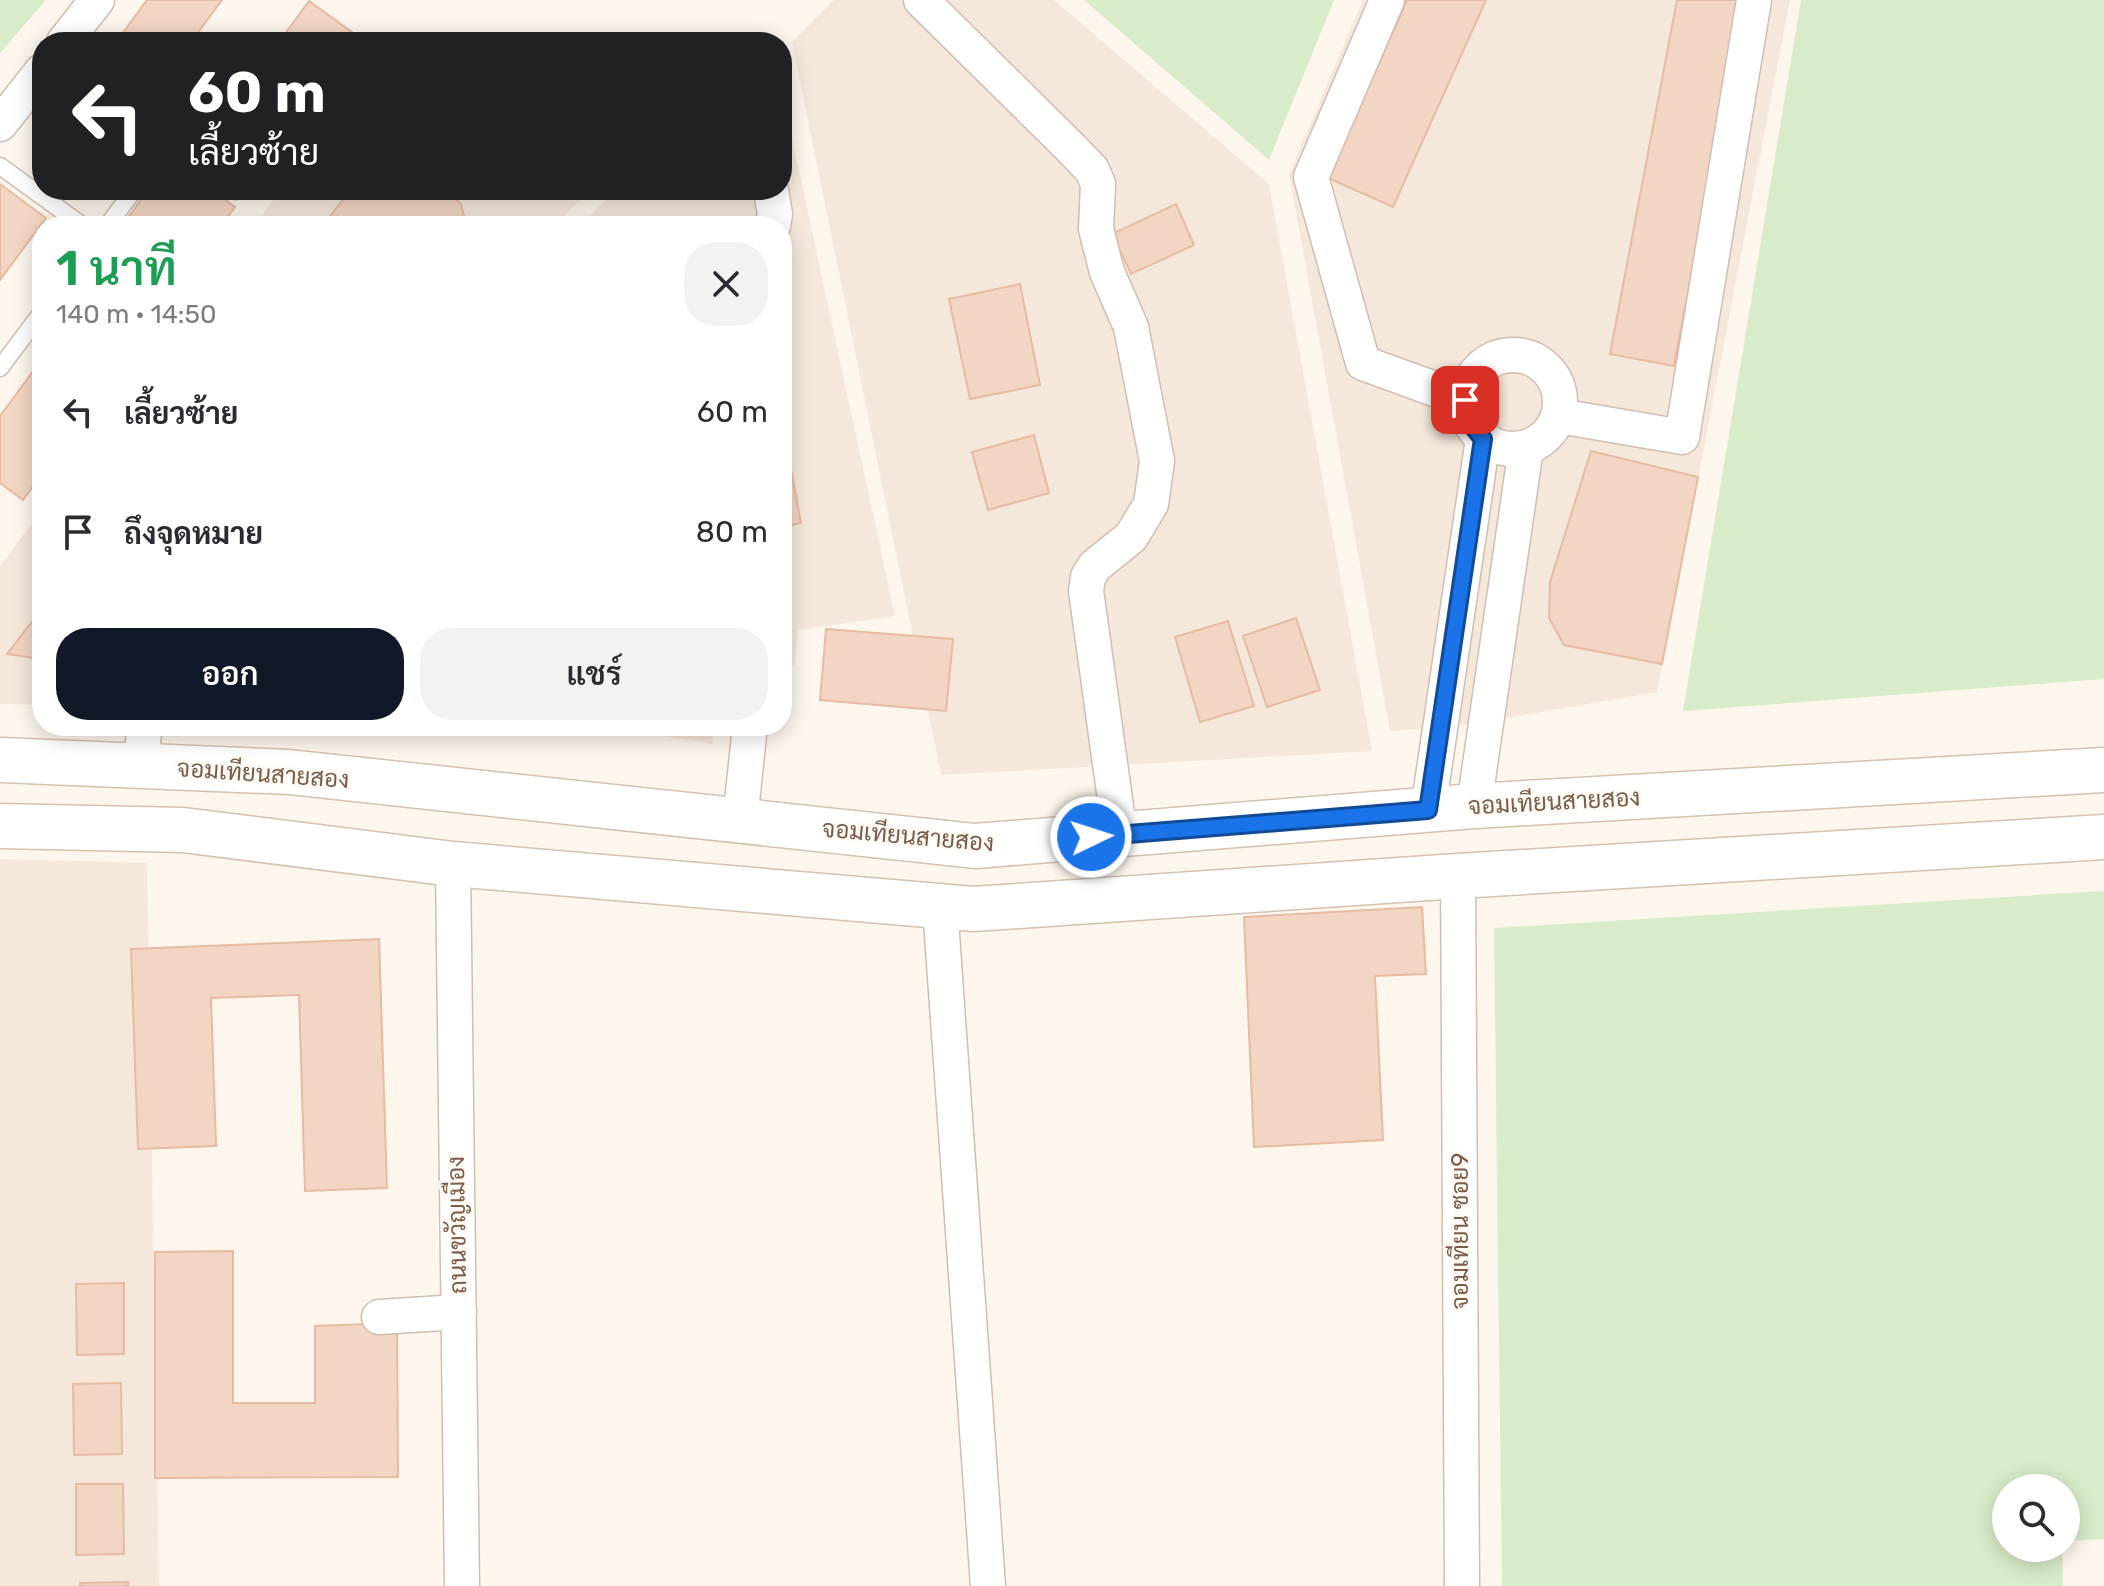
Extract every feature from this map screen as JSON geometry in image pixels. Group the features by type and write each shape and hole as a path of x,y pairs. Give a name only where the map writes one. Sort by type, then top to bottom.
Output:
{"main road":[{"name":"จอมเทียนสายสอง","path":"0,760 143,746 289,772 975,846 1474,806 2104,770"},
{"path":"0,826 183,830 453,864 973,909 2104,837"}],"street":[{"path":"72,32 97,0"},
{"path":"921,0 1073,150 1092,170 1098,184 1096,229 1107,272 1131,327 1157,461 1151,504 1131,537 1095,566 1088,577 1086,591 1120,835"},
{"path":"1387,0 1311,177 1363,363 1465,400"},
{"path":"1559,416 1682,437 1754,0"},
{"path":"2,119 32,83"},
{"path":"1508,354 1534,358 1555,379 1561,400 1559,416 1546,437 1526,448 1499,448 1483,439 1470,423 1465,400 1469,381 1488,361 1508,354"},
{"path":"1428,810 1483,439"},
{"path":"1474,806 1526,448"},
{"path":"740,821 749,736"},
{"name":"ถนนขวัญเมือง","path":"453,864 462,1586"},
{"name":"จอมเทียน ซอย9","path":"1458,876 1462,1586"},
{"path":"940,906 988,1586"},
{"path":"379,1317 459,1312"}],"lane":[{"path":"0,166 32,189"},
{"path":"47,200 69,216"},
{"path":"0,368 32,325"}],"shaded area":[{"path":"834,0 1054,0 1269,184 1372,751 941,775 792,42"},
{"path":"1363,0 1790,0 1657,692 1466,725 1390,731 1289,174"},
{"path":"792,138 895,616 798,630 795,665 792,665 792,216 589,216 606,200 792,200"},
{"path":"274,200 581,200 564,216 262,216"},
{"path":"32,523 32,705 0,704 0,566"},
{"path":"662,736 713,736 712,744"},
{"path":"0,859 147,863 159,1586 0,1586"}],"green space":[{"path":"0,0 46,0 0,53"},
{"path":"1084,0 1334,0 1269,160"},
{"path":"1801,0 2104,0 2104,679 1683,711"},
{"path":"2104,891 2104,1539 2080,1540 2080,1474 1992,1474 1992,1562 2062,1562 2063,1586 1502,1586 1494,928"}],"building":[{"path":"147,0 222,0 198,32 123,32"},
{"path":"1407,0 1486,0 1393,207 1328,178"},
{"path":"1677,0 1743,0 1674,366 1610,354"},
{"path":"309,1 352,32 286,32"},
{"path":"0,184 43,216 32,216 32,237 0,280"},
{"path":"141,200 226,200 235,207 228,216 129,216"},
{"path":"342,200 456,200 461,204 464,216 330,216"},
{"path":"1176,204 1194,245 1131,274 1112,234"},
{"path":"1020,284 1040,385 970,399 949,299"},
{"path":"32,373 32,488 23,500 0,483 0,416"},
{"path":"1034,435 1049,493 988,510 972,452"},
{"path":"1591,451 1698,477 1662,664 1564,645 1549,618 1550,582"},
{"path":"792,475 801,523 792,525"},
{"path":"1296,618 1320,690 1267,707 1243,636"},
{"path":"1228,621 1254,706 1200,722 1175,637"},
{"path":"32,622 32,658 7,654"},
{"path":"826,629 953,639 946,711 820,700"},
{"path":"1422,907 1426,974 1375,976 1383,1140 1254,1147 1244,917"},
{"path":"379,939 387,1188 305,1191 299,995 211,998 216,1146 138,1149 131,949"},
{"path":"233,1251 233,1403 315,1403 315,1326 397,1323 398,1477 155,1478 155,1252"},
{"path":"124,1283 124,1354 77,1355 76,1284"},
{"path":"121,1383 122,1454 74,1455 73,1384"},
{"path":"76,1484 123,1484 124,1554 76,1555"},
{"path":"128,1582 128,1586 80,1586 80,1583"}],"route":[{"path":"1091,837 1428,810 1483,439 1470,423 1465,400"}]}
